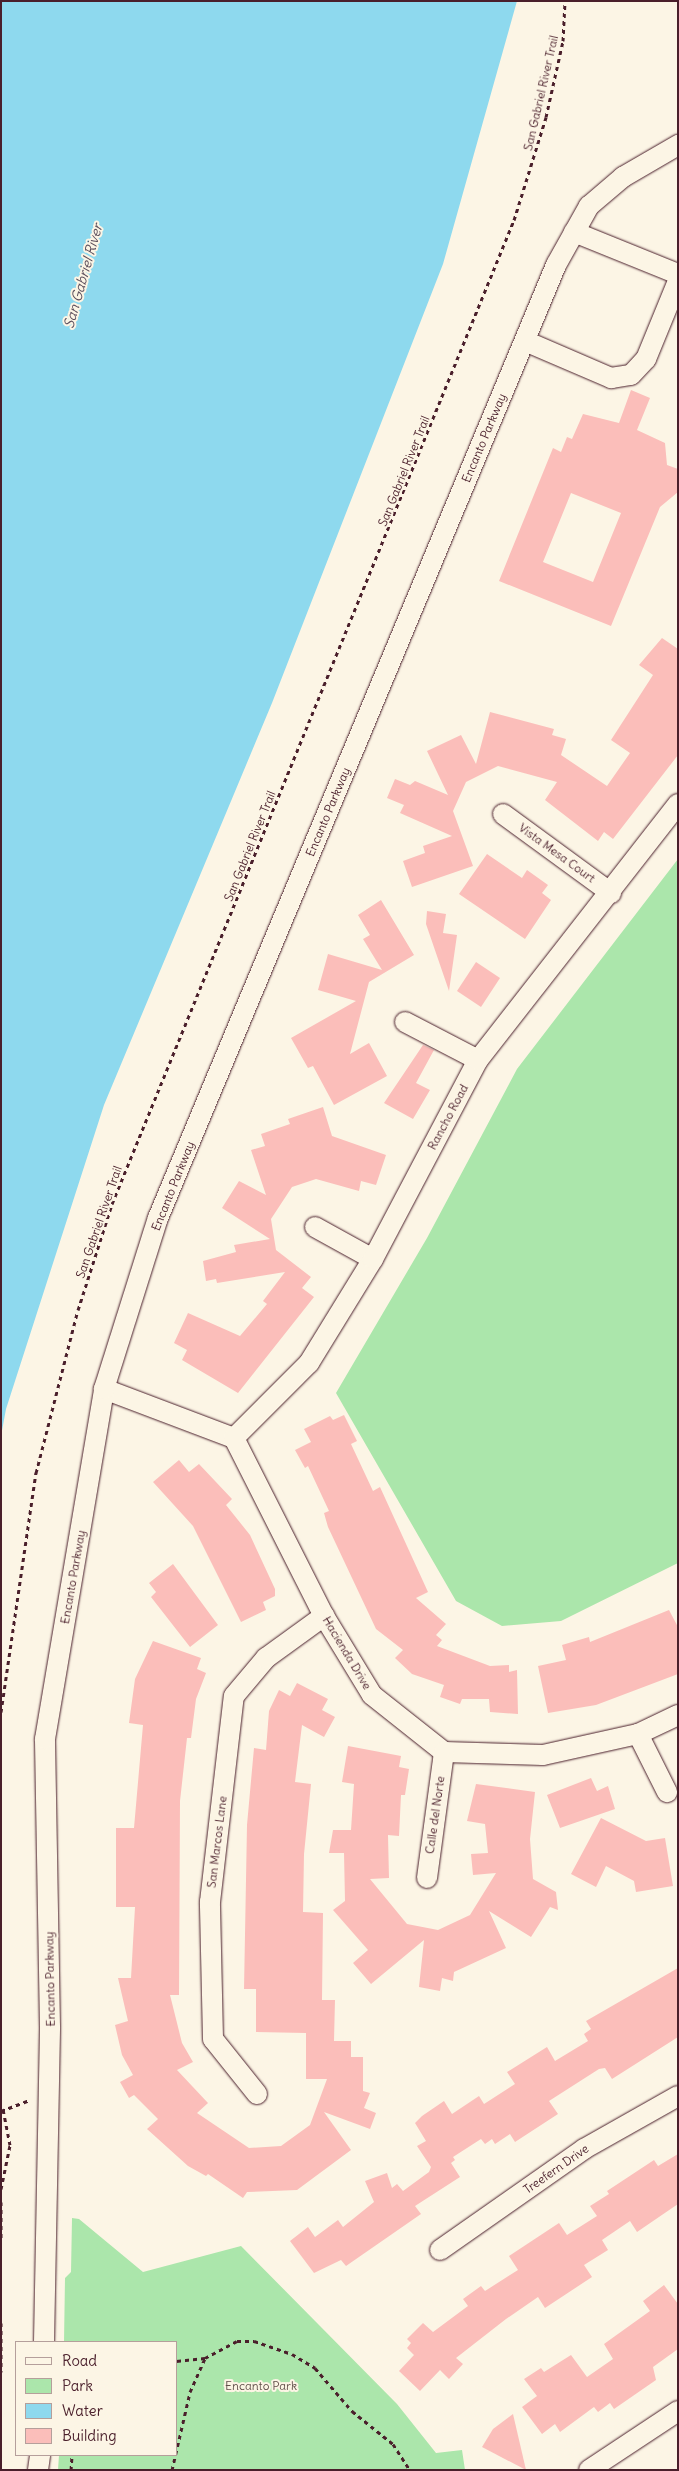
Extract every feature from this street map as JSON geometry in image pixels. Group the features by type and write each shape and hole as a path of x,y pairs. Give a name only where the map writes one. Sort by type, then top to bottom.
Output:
{"street":[{"name":"Encanto Parkway","path":"44,2341 50,2027 45,1739 104,1389 158,1218 525,341 574,232 589,206 623,177 678,145"},
{"path":"574,232 678,274"},
{"path":"525,341 611,378 632,375 646,359 678,281"},
{"name":"Rancho Road","path":"234,1438 309,1363 373,1259 478,1060 611,893 678,804"},
{"name":"Vista Mesa Court","path":"503,814 611,893"},
{"path":"405,1022 478,1060"},
{"path":"315,1227 373,1259"},
{"path":"104,1389 234,1438"},
{"name":"Hacienda Drive","path":"234,1438 324,1616 372,1695 444,1752"},
{"name":"San Marcos Lane","path":"257,2094 213,2039 210,1902 234,1696 266,1658 324,1616"},
{"path":"444,1752 543,1755 638,1734 678,1715"},
{"path":"638,1734 667,1792"},
{"name":"Calle del Norte","path":"427,1878 444,1752"},
{"name":"Treefern Drive","path":"440,2250 584,2148 678,2096"},
{"path":"590,2470 678,2411"},
{"path":"38,2470 40,2456"}],"path":[{"name":"San Gabriel River Trail","path":"1,1712 36,1473 78,1310 112,1204 514,220 546,117 563,42 565,1"},
{"path":"1,2110 10,2145 1,2189"},
{"path":"1,2202 1,2238"},
{"path":"1,2323 1,2372"},
{"path":"178,2361 204,2358 237,2341 254,2341 292,2354 315,2368 352,2411 393,2444 410,2470"},
{"path":"178,2444 190,2392 204,2358"},
{"path":"71,2470 72,2456"},
{"path":"172,2470 175,2456"}],"green space":[{"path":"678,859 678,1563 561,1621 502,1626 456,1601 336,1393 427,1238 517,1069"},
{"name":"Encanto Park","path":"72,2218 79,2219 143,2272 241,2246 397,2404 436,2453 462,2450 465,2470 58,2470 59,2456 178,2456 178,2341 64,2341 65,2278 71,2272"}],"water":[{"name":"San Gabriel River","path":"1,1 517,1 443,264 272,703 104,1105 6,1409 1,1436"}],"building":[{"path":"631,390 650,398 637,430 665,443 667,465 678,469 678,492 660,507 611,626 499,581 553,448 561,452 567,437 572,439 583,414 619,423","holes":["571,493 621,513 593,582 543,562"]},
{"path":"662,638 678,649 678,755 613,839 604,832 598,841 545,800 557,782 498,766 466,782 453,811 473,866 412,887 403,861 425,853 423,846 452,836 400,813 404,805 387,798 395,779 410,785 415,781 448,795 427,751 461,735 476,764 490,712 554,729 552,735 566,739 561,755 607,786 630,753 611,740 653,675 639,665"},
{"path":"487,854 522,878 527,870 548,885 542,893 551,900 525,939 459,894"},
{"path":"381,900 414,955 369,982 350,1054 369,1043 387,1076 334,1105 313,1066 308,1068 291,1038 356,1001 318,990 328,954 382,970 363,939 370,935 358,915"},
{"path":"427,911 446,914 443,933 457,935 449,991 426,924"},
{"path":"476,962 500,978 481,1007 457,991"},
{"path":"423,1045 434,1050 416,1083 430,1090 413,1119 384,1103"},
{"path":"323,1107 332,1136 386,1155 376,1185 361,1181 359,1191 316,1179 292,1187 271,1219 276,1250 311,1277 302,1288 314,1297 238,1393 182,1360 187,1350 174,1343 188,1313 240,1336 267,1304 263,1301 285,1272 217,1283 216,1279 206,1281 203,1261 236,1252 234,1245 270,1239 222,1208 239,1181 266,1195 251,1150 265,1146 261,1134 290,1124 288,1119"},
{"path":"344,1415 357,1441 351,1444 373,1491 380,1487 428,1592 416,1598 446,1624 436,1635 442,1640 437,1646 490,1666 509,1665 509,1672 517,1670 518,1714 490,1712 489,1699 462,1699 460,1704 440,1697 444,1685 412,1674 395,1658 403,1650 376,1629 328,1527 324,1513 329,1511 308,1466 305,1468 295,1450 311,1442 304,1429 330,1416 333,1420"},
{"path":"179,1460 189,1472 199,1464 232,1499 226,1505 250,1535 275,1589 275,1596 263,1602 266,1610 241,1622 193,1526 153,1482"},
{"path":"173,1564 218,1625 190,1647 151,1597 156,1592 149,1583"},
{"path":"669,1610 678,1627 678,1674 596,1705 548,1713 538,1666 566,1660 562,1645 589,1637 590,1642"},
{"path":"153,1641 201,1658 197,1669 206,1673 196,1699 191,1738 187,1738 180,1801 179,1995 170,1995 182,2043 193,2062 177,2070 208,2103 197,2113 249,2148 281,2146 310,2125 327,2079 306,2079 306,2033 256,2032 256,1989 244,1989 247,1825 254,1748 266,1750 269,1711 279,1690 290,1696 297,1683 328,1699 322,1710 335,1717 324,1737 302,1725 295,1782 311,1784 304,1854 303,1912 323,1913 322,2000 335,2000 334,2041 351,2041 351,2057 363,2057 363,2091 370,2093 364,2108 376,2113 370,2129 324,2112 351,2150 297,2190 247,2192 243,2198 208,2174 206,2176 188,2166 147,2129 158,2119 134,2095 129,2098 120,2082 133,2075 122,2055 115,2025 128,2021 118,1978 131,1978 135,1907 116,1907 116,1828 134,1828 143,1725 129,1723 135,1679"},
{"path":"348,1746 401,1756 399,1767 409,1769 405,1795 401,1795 399,1836 388,1835 389,1878 370,1879 407,1924 438,1930 470,1915 496,1873 473,1875 471,1854 488,1853 485,1824 467,1821 476,1784 535,1792 530,1839 533,1879 556,1892 558,1910 550,1907 531,1937 489,1911 506,1948 454,1972 453,1981 442,1978 440,1991 419,1987 424,1940 371,1984 353,1963 368,1950 333,1910 345,1901 344,1853 329,1853 333,1830 351,1830 354,1784 342,1782"},
{"path":"591,1778 597,1791 608,1786 615,1809 560,1828 547,1795"},
{"path":"601,1818 646,1841 665,1838 673,1886 636,1892 634,1881 606,1866 596,1887 571,1874"},
{"path":"678,1968 678,2037 612,2079 605,2068 599,2069 549,2101 558,2114 515,2142 510,2134 495,2144 492,2139 485,2144 481,2139 453,2157 455,2160 451,2163 460,2177 415,2206 421,2214 346,2266 341,2260 314,2273 290,2241 308,2227 315,2237 338,2220 343,2227 374,2202 365,2181 387,2173 392,2188 397,2184 403,2191 429,2172 431,2167 417,2146 426,2141 415,2123 422,2116 444,2101 452,2114 479,2096 484,2104 515,2084 507,2072 547,2047 555,2061 588,2041 584,2034 591,2029 586,2021"},
{"path":"678,2154 678,2204 637,2232 630,2221 602,2240 608,2250 584,2265 592,2277 545,2308 538,2297 506,2319 456,2358 463,2364 449,2379 440,2370 420,2391 399,2371 414,2355 407,2348 411,2343 407,2339 423,2323 433,2332 468,2306 463,2299 481,2286 485,2291 518,2270 509,2256 559,2223 567,2235 597,2216 590,2206 609,2194 607,2191 654,2160 658,2166"},
{"path":"664,2285 678,2304 678,2349 653,2367 656,2380 614,2409 610,2403 598,2412 594,2407 560,2432 555,2424 542,2434 522,2407 537,2396 524,2379 541,2368 544,2372 571,2355 587,2377 613,2359 604,2344 650,2311 643,2301"},
{"path":"513,2414 526,2470 482,2447 493,2429"}]}
